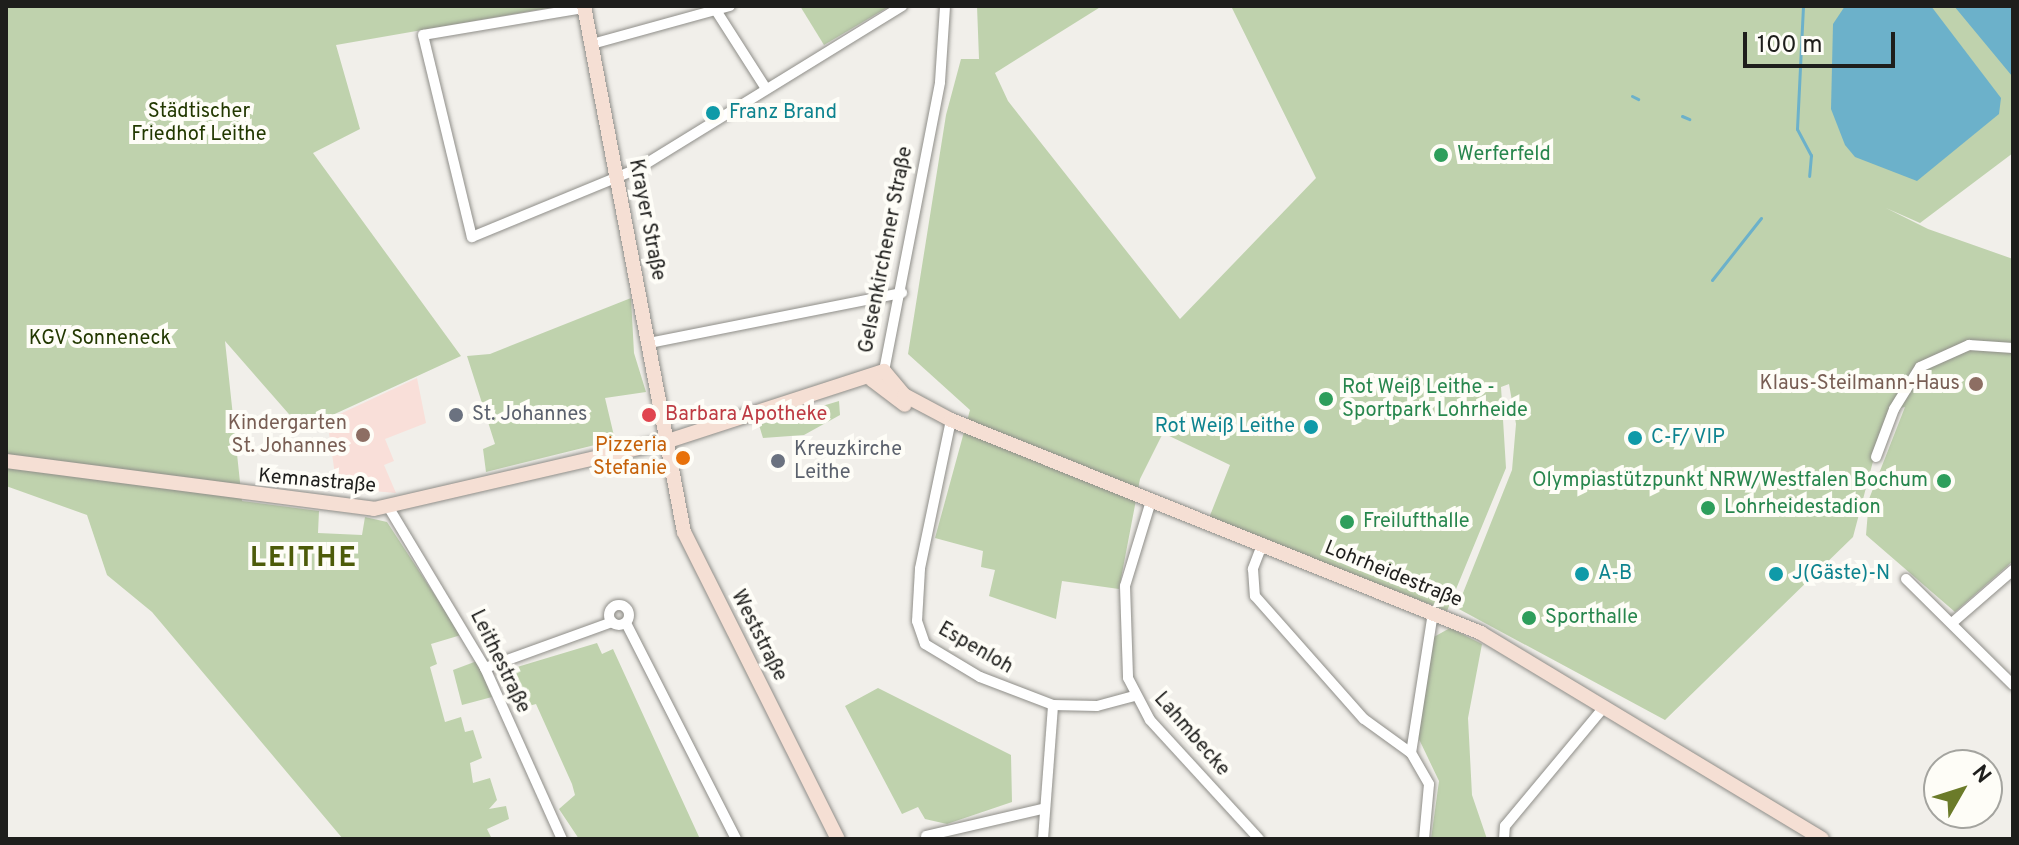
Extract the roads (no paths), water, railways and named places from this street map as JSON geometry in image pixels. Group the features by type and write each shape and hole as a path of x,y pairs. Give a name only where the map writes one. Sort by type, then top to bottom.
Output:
{"street":[{"path":"592,44 730,6"},
{"path":"584,7 423,35 472,237 617,173 639,168 765,87 902,6"},
{"name":"Gelsenkirchener Straße","path":"668,441 878,375 902,293 940,82 945,6"},
{"name":"Krayer Straße","path":"584,7 668,441"},
{"path":"717,12 765,87"},
{"path":"649,343 902,293"},
{"path":"1876,457 1920,367 1969,345 2013,348"},
{"name":"Lohrheidestraße","path":"878,375 921,407 951,420 1433,612 1605,706 1822,839"},
{"name":"Espenloh","path":"951,420 920,569 921,637 980,677 1053,705 1097,706 1134,696"},
{"name":"Kemnastraße","path":"6,461 329,508 389,508 668,441"},
{"name":"Weststraße","path":"668,441 684,532 838,839"},
{"name":"Lahmbecke","path":"1151,501 1125,586 1124,657 1134,696 1259,839"},
{"name":"Leithestraße","path":"389,508 485,668 562,839"},
{"path":"1262,545 1253,569 1255,596 1364,719 1411,753 1429,784 1424,839"},
{"path":"1952,623 2013,570"},
{"path":"1906,579 2013,685"},
{"path":"612,622 611,609 619,605 628,611 626,623 736,839"},
{"path":"1411,753 1433,612"},
{"path":"485,668 612,622 626,623"},
{"path":"1043,839 1042,809 1053,705"},
{"path":"1504,839 1505,826 1605,706"},
{"path":"926,836 1042,809"}],"water":[{"path":"1845,6 1931,6 2001,98 1999,114 1917,181 1855,157 1845,145 1831,109 1833,24"},
{"path":"1954,6 2013,6 2013,78 2012,76"}],"waterway":[{"path":"1803,6 1797,129 1811,155 1809,176"},
{"path":"1632,96 1638,99"},
{"path":"1682,116 1689,119"},
{"path":"1712,280 1761,218"}],"place":[{"name":"Franz Brand","path":"713,113"},
{"name":"Werferfeld","path":"1441,155"},
{"name":"Klaus-Steilmann-Haus","path":"1976,384"},
{"name":"Rot Weiß Leithe - Sportpark Lohrheide","path":"1326,399"},
{"name":"St. Johannes","path":"456,415"},
{"name":"Barbara Apotheke","path":"649,415"},
{"name":"Rot Weiß Leithe","path":"1311,427"},
{"name":"Kindergarten St. Johannes","path":"363,435"},
{"name":"C-F/ VIP","path":"1635,438"},
{"name":"Pizzeria Stefanie","path":"683,458"},
{"name":"Kreuzkirche Leithe","path":"778,461"},
{"name":"Olympiastützpunkt NRW/Westfalen Bochum","path":"1944,481"},
{"name":"Lohrheidestadion","path":"1708,508"},
{"name":"Freilufthalle","path":"1347,522"},
{"name":"A-B","path":"1582,574"},
{"name":"J(Gäste)-N","path":"1776,574"},
{"name":"Sporthalle","path":"1529,618"}],"district":[{"name":"LEITHE","path":"304,559"}],"park label":[{"name":"Städtischer Friedhof Leithe","path":"199,124"},
{"name":"KGV Sonneneck","path":"100,339"}]}
